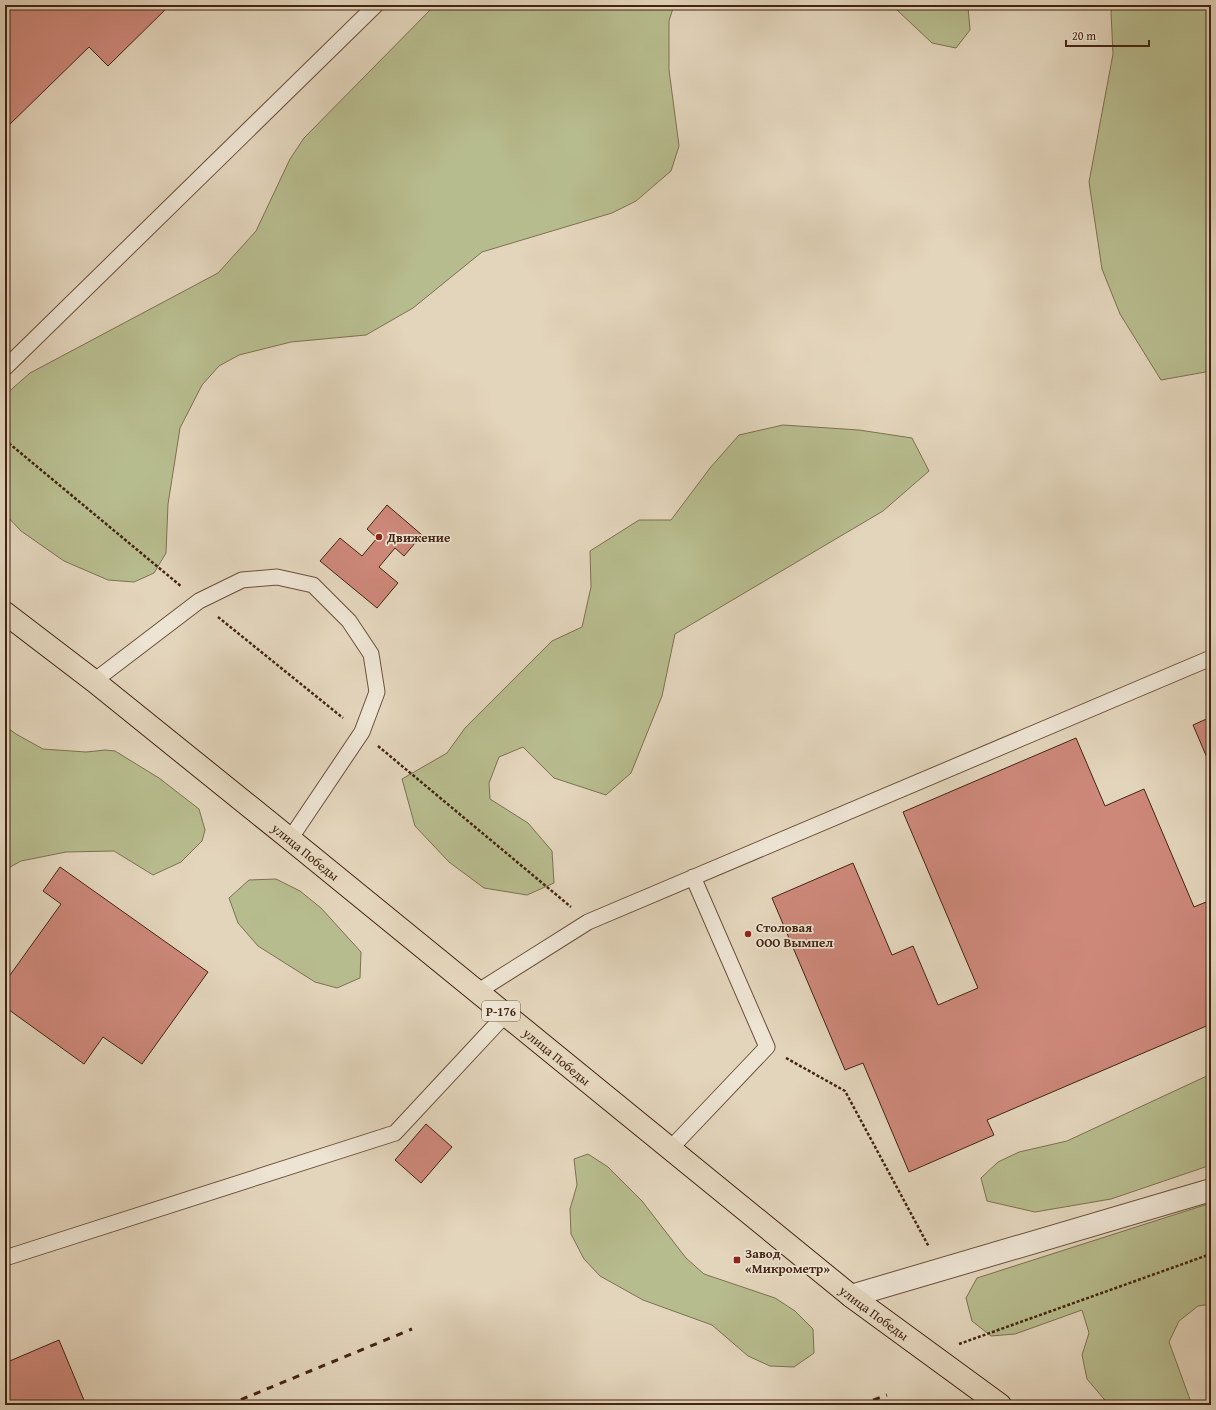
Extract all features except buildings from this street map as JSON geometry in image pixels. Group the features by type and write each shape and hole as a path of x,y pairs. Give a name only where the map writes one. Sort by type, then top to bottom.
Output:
{"highway":[{"name":"улица Победы","path":"5,612 94,681 290,839 851,1296 931,1354 990,1403"}],"street":[{"path":"851,1296 1211,1190"}],"lane":[{"path":"5,368 376,5"},
{"path":"94,681 199,601 242,580 277,577 313,585 349,621 371,654 377,692 362,732 290,839"},
{"path":"477,992 588,922 1211,658"},
{"path":"670,1149 767,1047 694,877"},
{"path":"5,1258 395,1133 505,1015"}],"path":[{"path":"5,440 199,601 362,732 588,922"},
{"path":"767,1047 845,1091 940,1269"},
{"path":"931,1354 1208,1255 1211,1256"}],"green space":[{"path":"435,5 674,5 669,21 669,70 679,146 671,171 636,201 612,213 482,252 413,308 366,335 291,342 239,355 219,366 202,385 180,428 168,504 166,553 154,573 134,582 108,580 64,561 21,531 5,514 5,395 30,373 218,273 256,231 290,159 304,138"},
{"path":"883,5 967,5 970,30 956,48 932,43 897,10"},
{"path":"1113,5 1211,5 1211,371 1161,380 1120,314 1102,269 1089,182 1113,54 1111,12"},
{"path":"783,425 859,430 912,438 929,471 883,511 675,634 662,696 631,773 606,795 554,778 523,747 499,757 489,783 490,799 528,823 552,851 554,883 527,895 484,888 449,862 415,826 402,779 447,753 465,728 552,641 582,627 591,587 590,551 639,520 671,520 710,468 739,435"},
{"path":"5,726 43,749 86,752 105,750 115,751 159,778 199,809 205,830 202,841 181,862 153,875 114,851 66,852 21,861 5,870"},
{"path":"276,879 300,891 321,908 361,952 360,978 337,988 315,982 258,946 238,923 229,898 249,880"},
{"path":"1211,1074 1211,1165 1111,1199 1035,1212 987,1201 981,1178 998,1162 1019,1152 1067,1141"},
{"path":"588,1154 608,1167 642,1201 686,1258 704,1274 775,1298 795,1311 813,1329 814,1353 794,1367 770,1366 748,1356 712,1325 643,1300 600,1276 584,1259 571,1234 570,1209 577,1185 574,1159"},
{"path":"1211,1203 1211,1304 1198,1306 1179,1321 1169,1342 1192,1405 1109,1405 1087,1379 1082,1355 1089,1333 1082,1310 1015,1334 991,1336 972,1321 966,1298 977,1278"}],"railway":[{"path":"228,1405 412,1329"},
{"path":"860,1405 887,1395"}],"place":[{"name":"Движение","path":"379,537"},
{"name":"Столовая ООО Вымпел","path":"748,934"},
{"name":"Завод «Микрометр»","path":"737,1260"}]}
